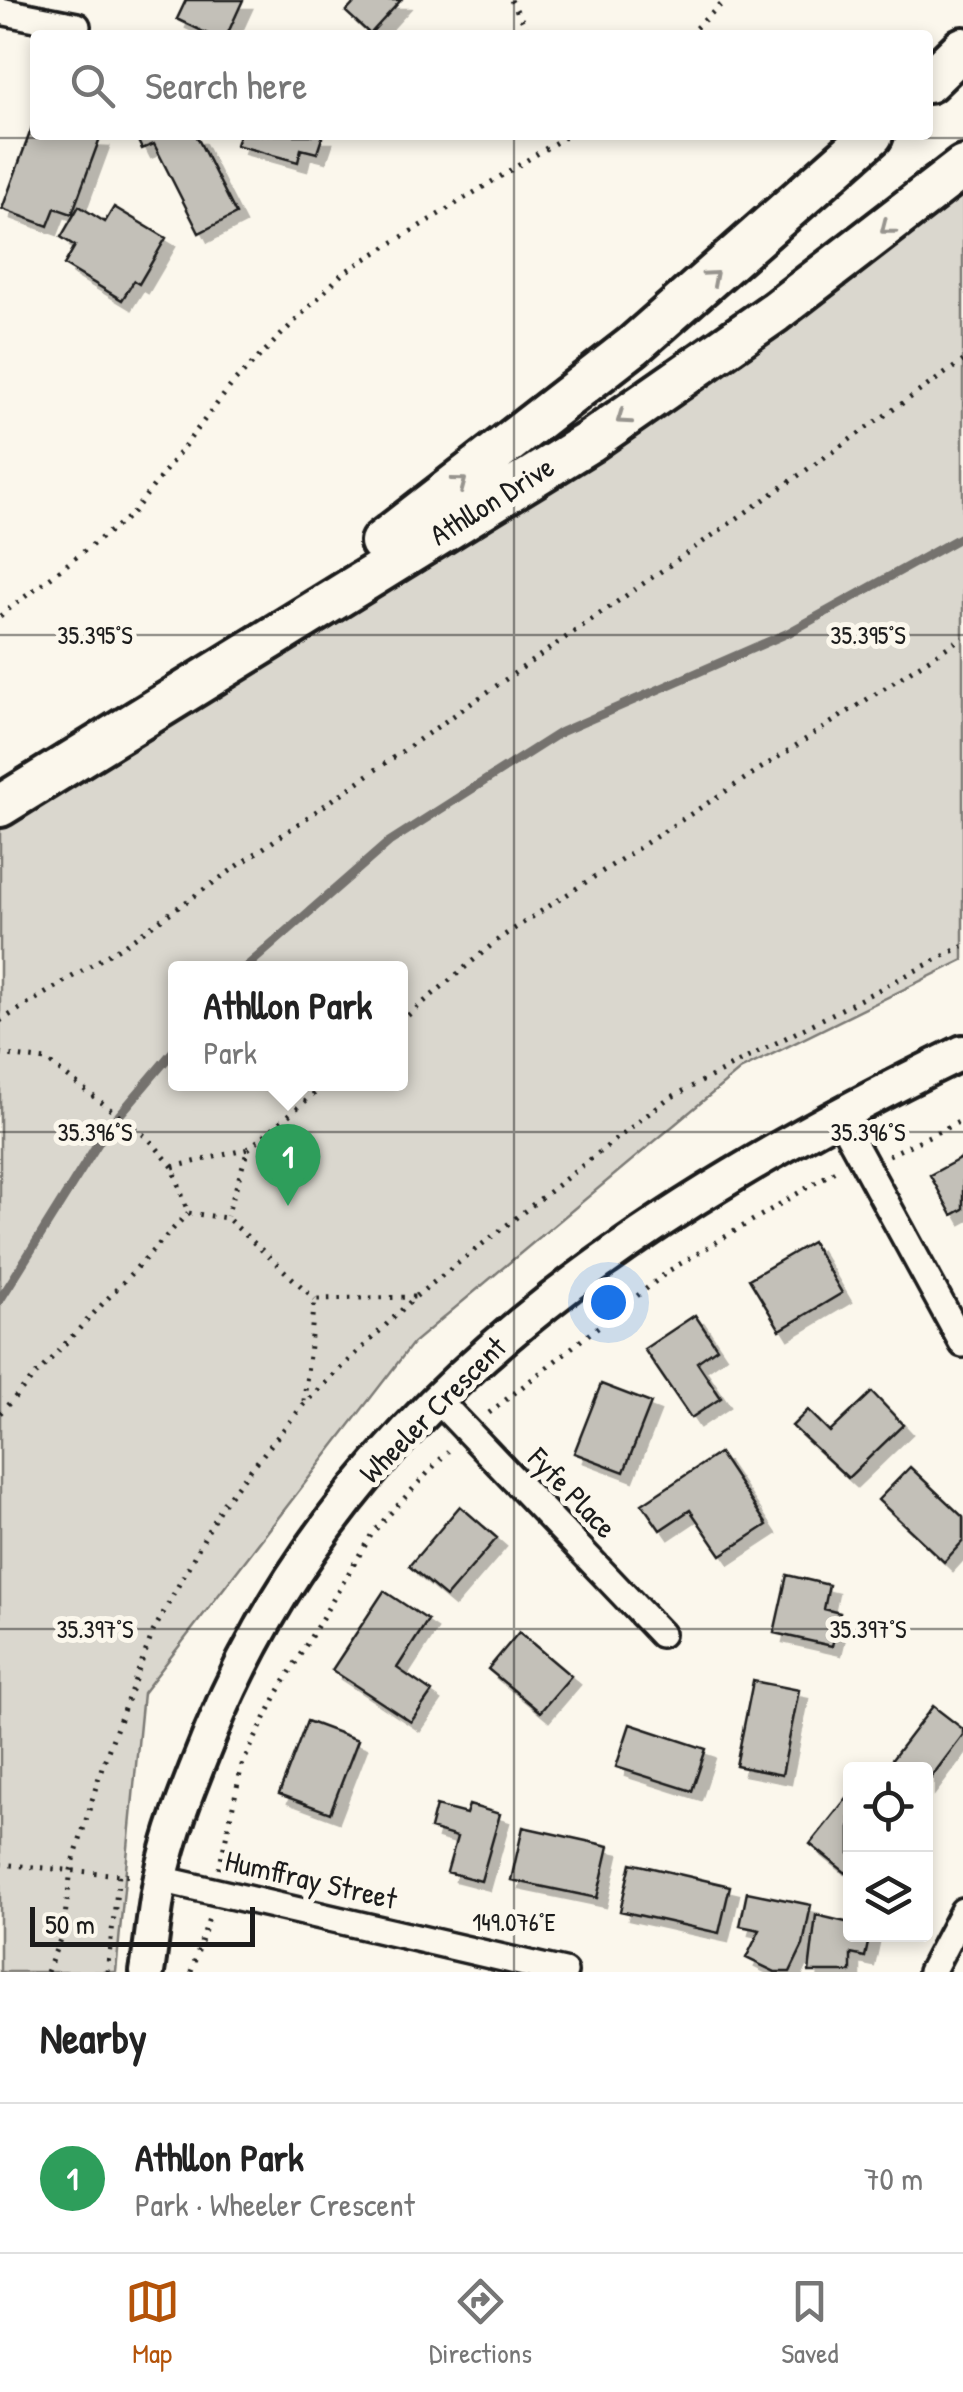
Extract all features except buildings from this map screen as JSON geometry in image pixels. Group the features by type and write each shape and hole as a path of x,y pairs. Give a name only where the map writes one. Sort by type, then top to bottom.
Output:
{"main road":[{"path":"933,77 963,48"},
{"name":"Athllon Drive","path":"0,788 328,582 481,468 634,346 866,140"},
{"name":"Athllon Drive","path":"0,806 589,442 775,312 963,167"}],"street":[{"path":"0,11 77,26"},
{"name":"Wheeler Crescent","path":"148,1972 160,1879 221,1708 287,1583 346,1498 436,1398 536,1312 654,1226 837,1113 963,1052"},
{"path":"837,1113 963,1344"},
{"name":"Fyfe Place","path":"436,1398 661,1634"},
{"name":"Humffray Street","path":"160,1879 564,1972"},
{"path":"931,1972 963,1912"}],"path":[{"path":"511,0 527,30"},
{"path":"693,30 726,0"},
{"path":"0,616 130,515 233,383 342,273 560,140"},
{"path":"0,1021 124,945 963,361"},
{"path":"408,1015 500,938 963,637"},
{"path":"47,1972 63,1932 71,1870 102,1767 154,1632 222,1505 304,1404 415,1297 666,1100 963,946"},
{"path":"0,1054 46,1060 149,1139 173,1167 188,1212"},
{"path":"173,1167 248,1149 318,1091"},
{"path":"882,1158 963,1120"},
{"path":"227,1218 248,1149"},
{"path":"478,1421 670,1270 846,1164"},
{"path":"188,1212 227,1218 315,1298 415,1297"},
{"path":"0,1413 188,1212"},
{"path":"304,1404 315,1298"},
{"path":"220,1867 242,1765 277,1694 373,1532 456,1442"},
{"path":"0,1864 160,1879"},
{"path":"107,1972 119,1875"},
{"path":"191,1972 211,1906"}],"shaded area":[{"path":"963,187 963,960 740,1070 413,1343 143,1693 116,1972 0,1972 0,824 85,779"}],"waterway":[{"path":"253,961 389,842 561,732 788,633 963,536"},
{"path":"0,1300 105,1132 168,1057"}],"place":[{"name":"Athllon Park","path":"288,1206"}]}
